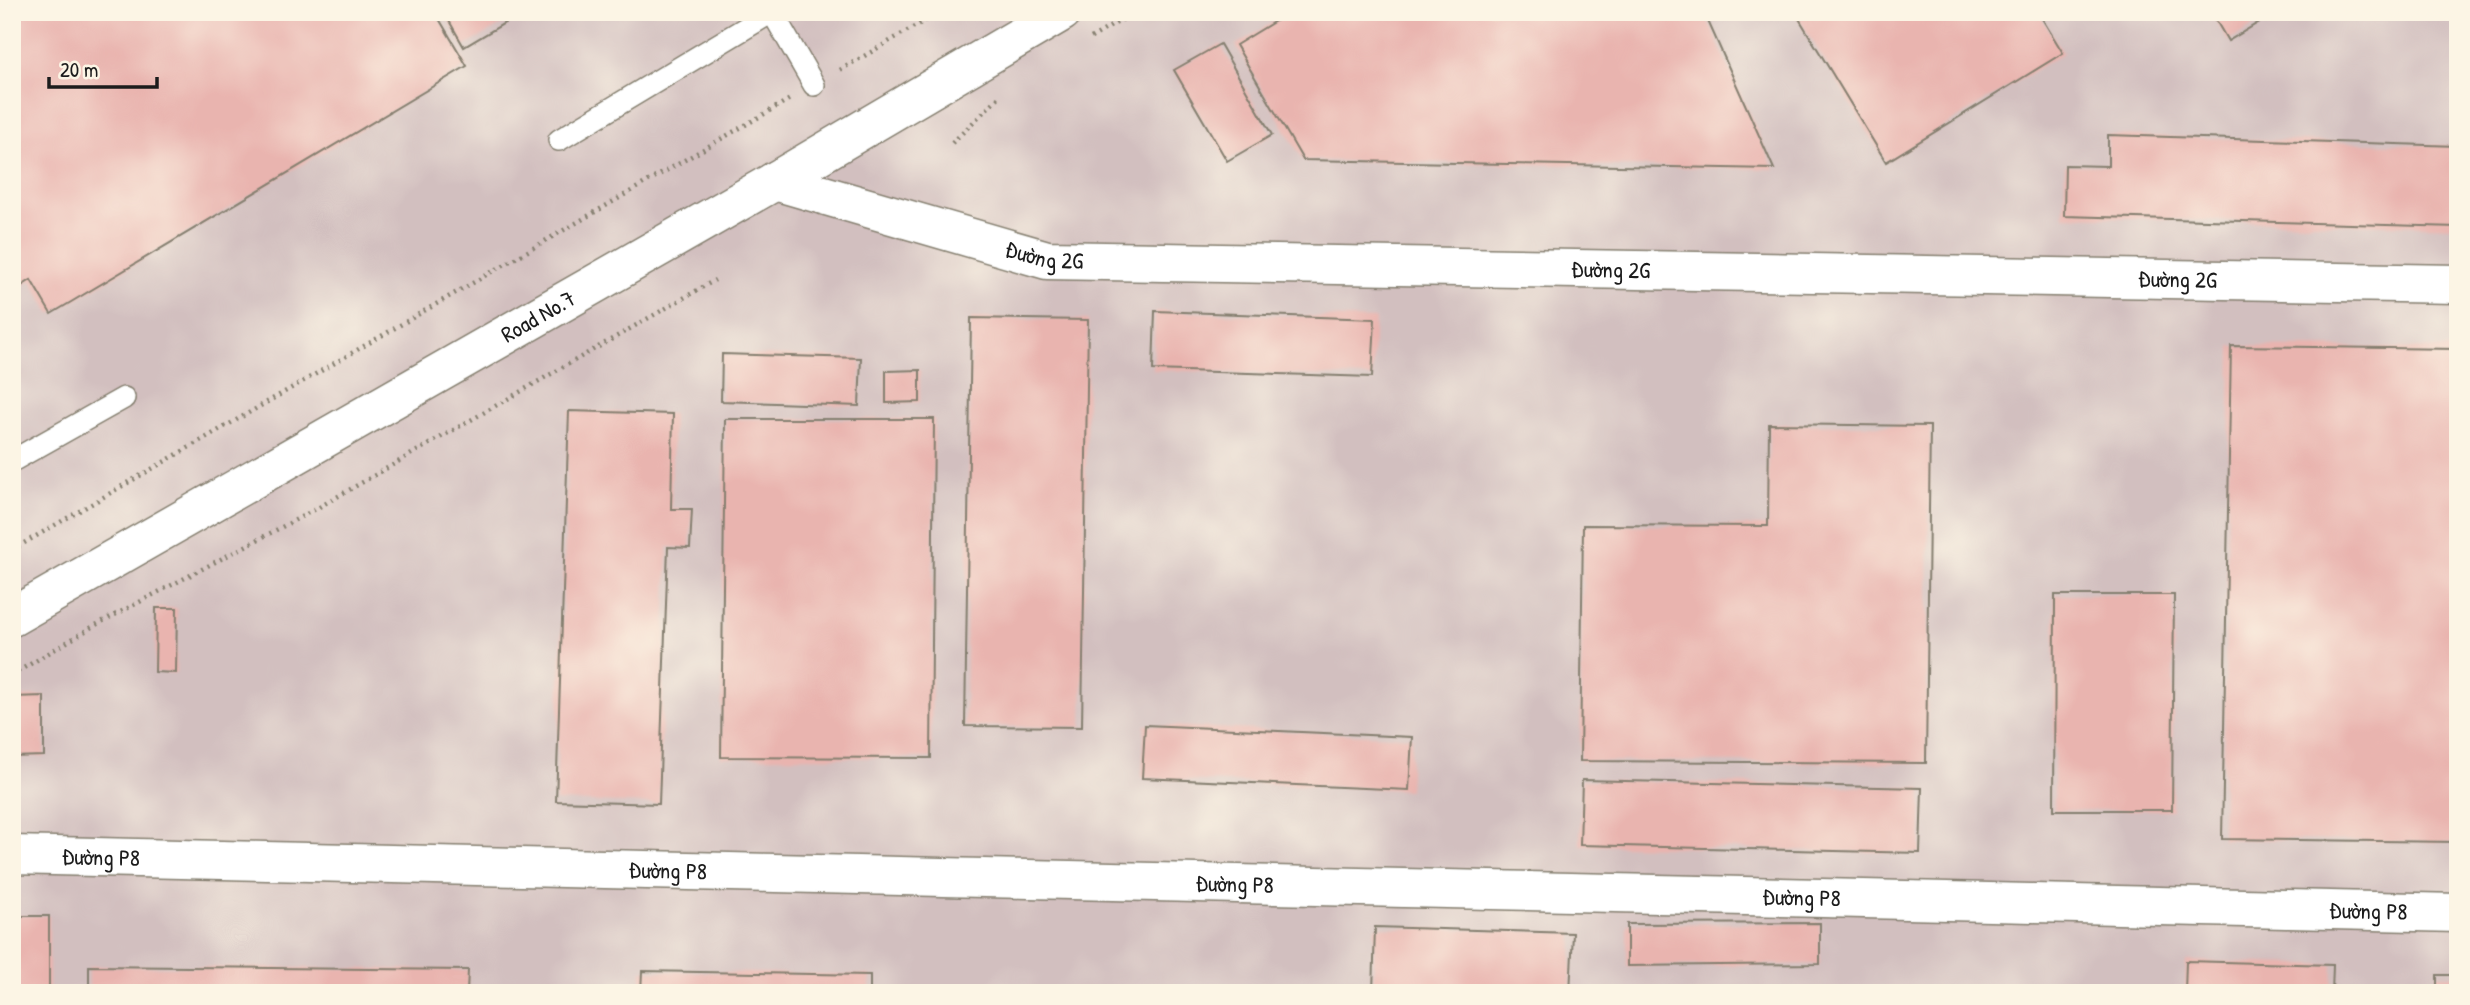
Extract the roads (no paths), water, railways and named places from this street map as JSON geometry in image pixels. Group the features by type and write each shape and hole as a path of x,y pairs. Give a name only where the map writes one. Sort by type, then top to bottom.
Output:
{"street":[{"name":"Road No.7","path":"12,617 775,181 1062,12"},
{"name":"Đường 2G","path":"775,181 1047,260 2458,284"},
{"name":"Đường P8","path":"12,855 2458,913"}],"lane":[{"path":"559,140 772,12 814,85"},
{"path":"12,461 124,398"}]}
